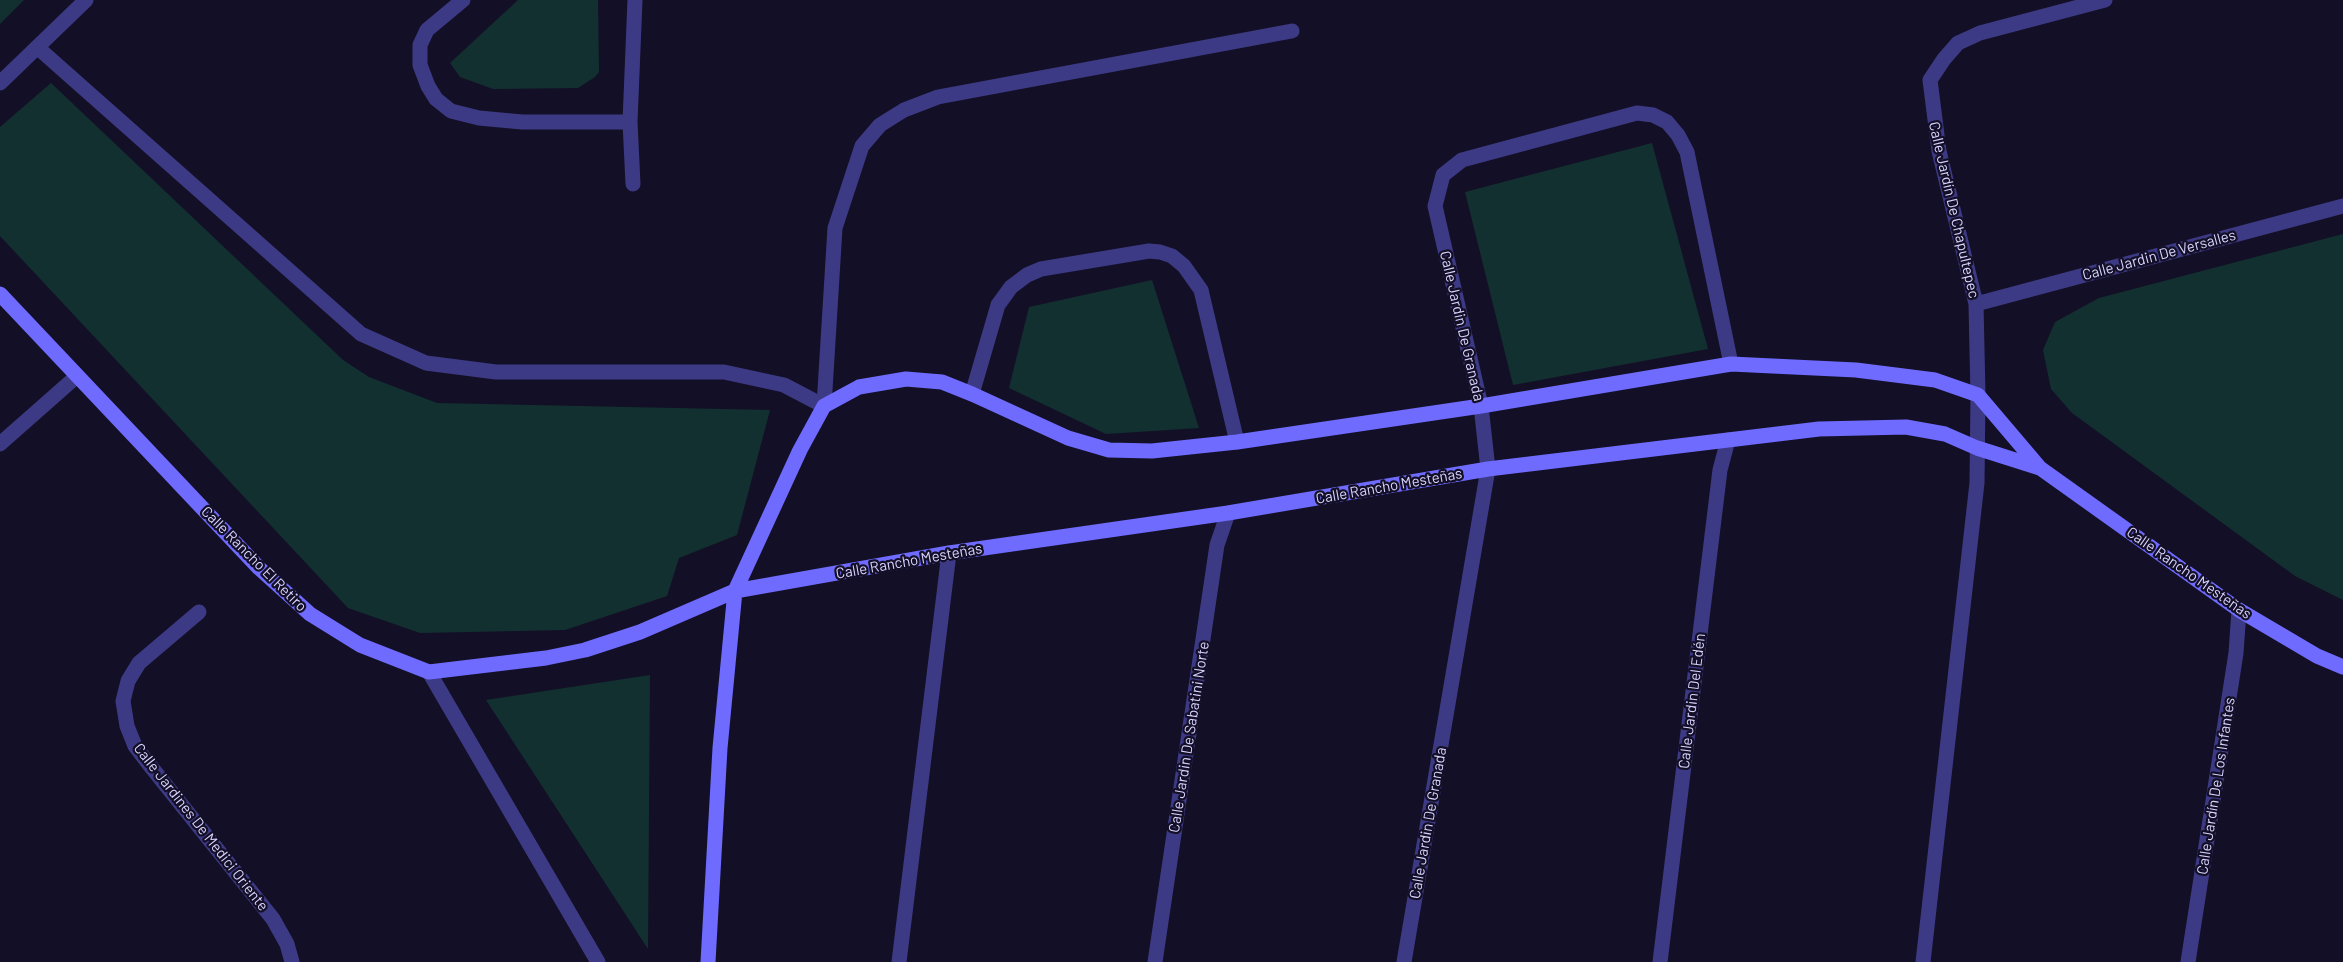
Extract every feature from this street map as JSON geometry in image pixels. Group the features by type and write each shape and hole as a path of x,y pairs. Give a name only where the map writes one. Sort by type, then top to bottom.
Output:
{"street":[{"path":"0,83 86,0"},
{"path":"463,0 427,30 420,45 420,65 428,86 436,99 451,111 479,118 522,123 630,122"},
{"path":"633,184 630,122 635,0"},
{"name":"Calle Jardín De Chapultepec","path":"1977,448 1976,304 1939,151 1930,80 1958,43 1980,33 2104,0"},
{"path":"708,962 720,748 735,591 800,450 824,406 835,228 862,146 880,125 904,110 938,97 1292,32"},
{"path":"37,47 361,334 426,363 495,372 724,372 784,385 824,406"},
{"name":"Calle Jardin De Granada","path":"1404,962 1488,469 1481,406 1435,206 1437,190 1443,175 1462,160 1637,113 1653,115 1667,122 1678,135 1687,152 1731,364"},
{"name":"Calle Jardin De Versalles","path":"1976,304 2343,206"},
{"path":"972,394 998,305 1011,287 1027,274 1041,269 1149,251 1160,252 1172,256 1184,266 1202,290 1237,442"},
{"name":"Calle Rancho El Retiro","path":"0,294 259,568 310,614 360,645 429,672"},
{"path":"824,406 859,387 906,379 942,382 1068,438 1109,450 1152,452 1237,442 1481,406 1731,364 1867,371 1935,380 1978,394"},
{"path":"0,444 77,376"},
{"name":"Calle Rancho Mesteñas","path":"1978,394 2040,468 2239,610 2317,656 2343,667"},
{"name":"Calle Rancho Mesteñas","path":"429,672 546,658 585,650 640,632 735,591 949,553 1228,513 1488,469 1819,429 1906,427 1945,434 1977,448 2040,468"},
{"name":"Calle Jardin Del Edén","path":"1660,962 1720,470 1728,440"},
{"path":"1923,962 1977,483 1977,448"},
{"name":"Calle Jardin De Sabatini Norte","path":"1155,962 1217,545 1228,513"},
{"path":"899,962 949,553"},
{"name":"Calle Jardín De Los Infantes","path":"2188,962 2236,653 2239,610"},
{"name":"Calle Jardines De Medici Oriente","path":"199,612 139,663 128,681 123,701 127,726 135,746 273,919 287,944 292,962"},
{"path":"429,672 598,962"}],"green space":[{"path":"0,0 24,0 0,24"},
{"path":"518,0 598,0 599,72 595,77 578,88 493,89 460,77 450,63"},
{"path":"51,83 343,360 369,377 437,403 770,410 737,535 679,558 667,596 565,630 420,633 348,608 0,236 0,127"},
{"path":"1652,143 1708,349 1513,385 1465,192"},
{"path":"2343,234 2343,600 2295,576 2072,413 2051,389 2043,350 2055,322 2099,298"},
{"path":"1152,280 1199,428 1106,434 1009,388 1029,307"},
{"path":"650,675 648,949 486,700"}]}
